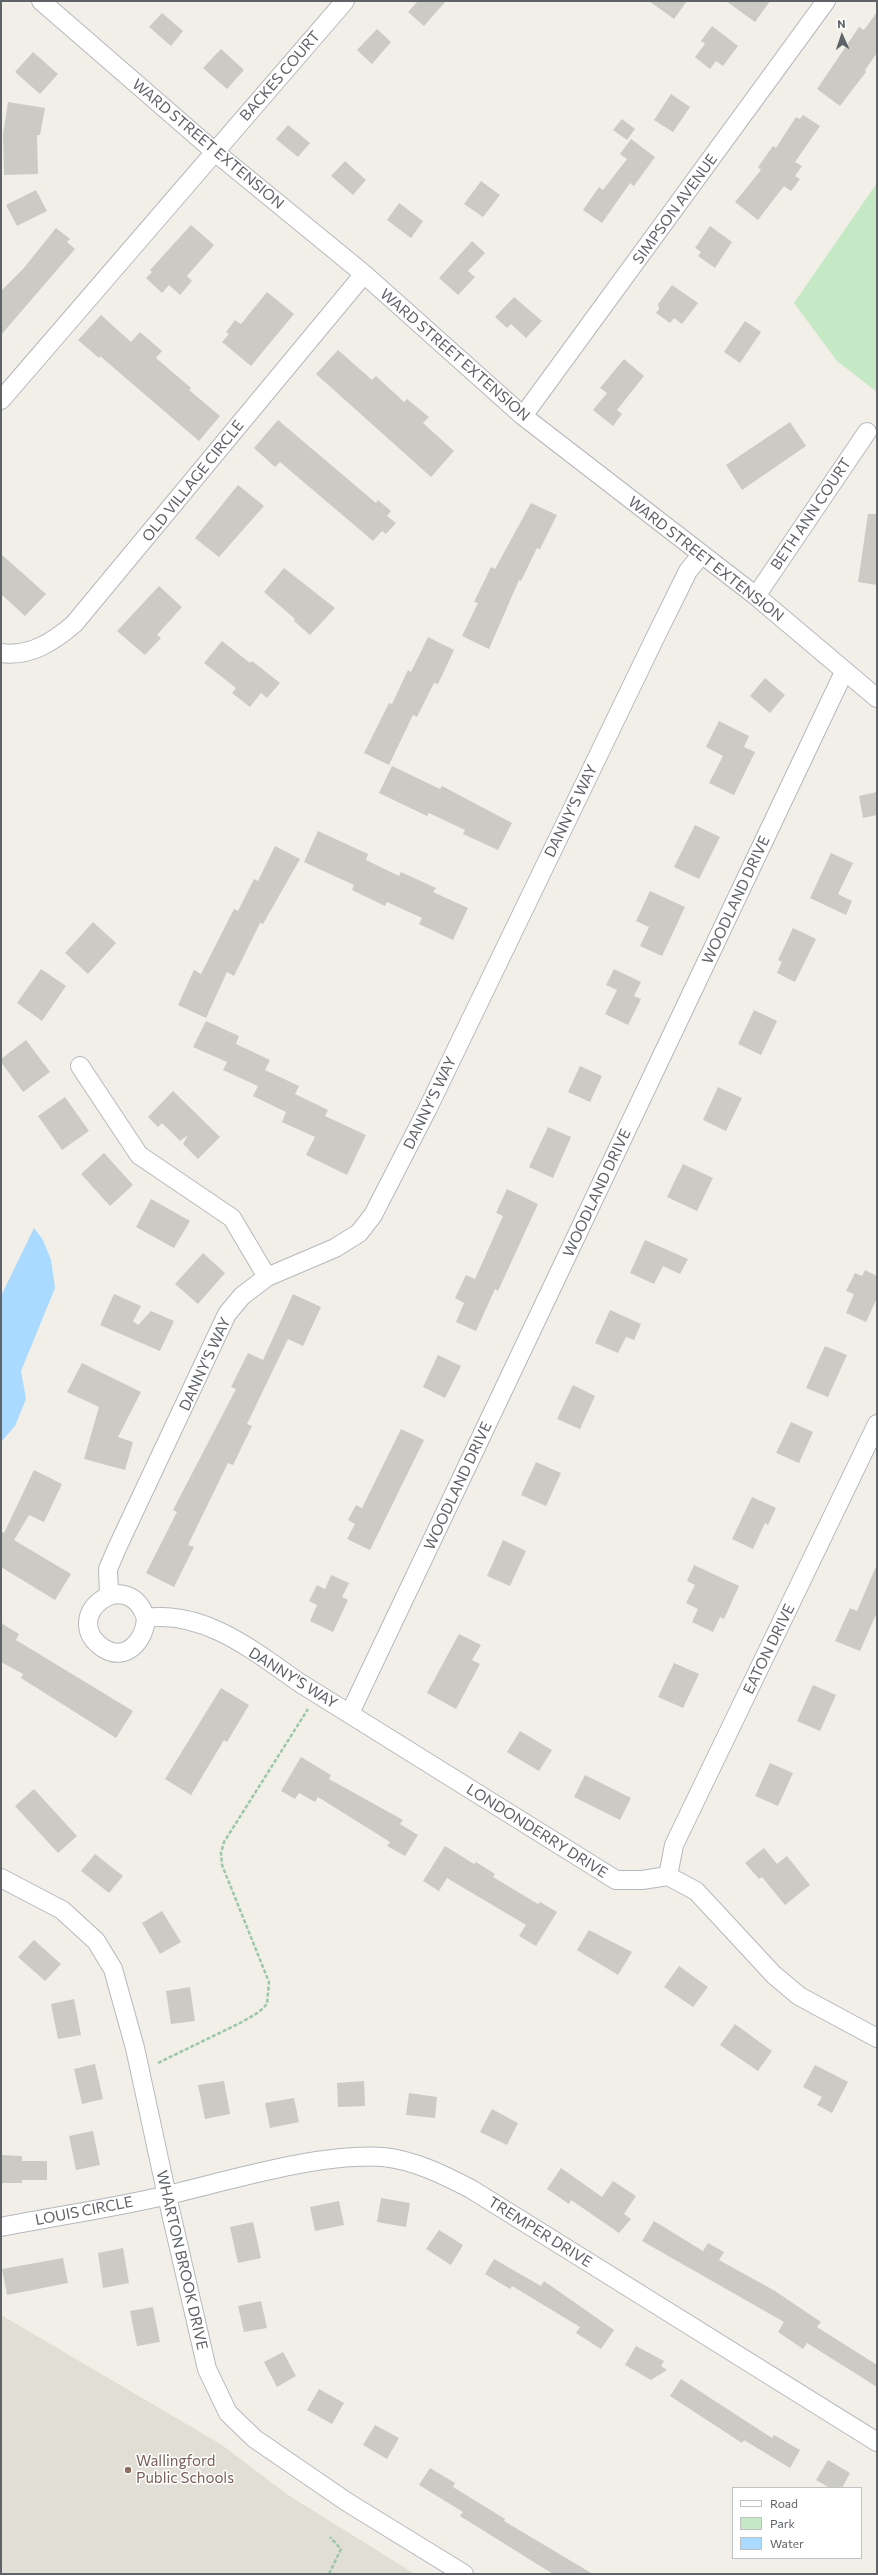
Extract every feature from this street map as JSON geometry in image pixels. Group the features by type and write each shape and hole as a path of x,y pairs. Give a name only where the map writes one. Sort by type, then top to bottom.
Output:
{"street":[{"name":"WARD STREET EXTENSION","path":"41,1 215,152 364,274 523,416 756,596 844,672 877,698"},
{"name":"BACKES COURT","path":"215,152 345,1"},
{"name":"SIMPSON AVENUE","path":"523,416 826,1"},
{"path":"1,400 215,152"},
{"name":"OLD VILLAGE CIRCLE","path":"1,653 24,654 40,648 58,638 74,624 364,274"},
{"name":"BETH ANN COURT","path":"756,596 867,432"},
{"name":"DANNY'S WAY","path":"109,1595 108,1569 227,1314 242,1296 267,1277 336,1248 359,1233 373,1215 428,1108 688,571 702,554"},
{"name":"WOODLAND DRIVE","path":"350,1713 844,672"},
{"path":"80,1066 139,1155 232,1218 267,1277"},
{"name":"EATON DRIVE","path":"668,1876 674,1845 877,1424"},
{"path":"109,1595 129,1596 143,1609 146,1618 146,1631 140,1642 130,1649 118,1652 106,1650 96,1643 90,1633 88,1621 92,1610 99,1600 109,1595"},
{"name":"DANNY'S WAY","path":"146,1618 164,1616 203,1624 265,1659 350,1713"},
{"name":"LONDONDERRY DRIVE","path":"350,1713 616,1880 642,1880 668,1876"},
{"path":"668,1876 696,1891 774,1975 799,1996 877,2038"},
{"name":"WHARTON BROOK DRIVE","path":"1,1878 62,1910 96,1941 113,1969 135,2048 166,2196 207,2369 228,2413 254,2439 347,2502 464,2574"},
{"name":"TREMPER DRIVE","path":"166,2196 311,2163 354,2157 384,2157 425,2168 471,2189 877,2442"},
{"name":"LOUIS CIRCLE","path":"1,2227 166,2196"}],"path":[{"path":"158,2063 242,2022 259,2012 267,2004 269,1982 224,1873 221,1853 243,1811 317,1693"},
{"path":"329,2574 341,2549 330,2537"}],"shaded area":[{"name":"Wallingford Public Schools","path":"1,2315 222,2445 288,2495 415,2574 1,2574"}],"green space":[{"path":"877,183 877,392 837,361 794,303"}],"water":[{"path":"34,1228 43,1240 51,1260 55,1288 21,1371 26,1399 15,1426 1,1442 1,1296"}],"building":[{"path":"418,1 446,1 424,26 408,12"},
{"path":"649,1 687,1 674,19"},
{"path":"726,1 770,1 755,22"},
{"path":"877,12 877,53 865,70 866,72 840,106 817,89 859,27 864,30"},
{"path":"162,13 183,31 171,46 149,27"},
{"path":"712,26 738,46 723,66 716,61 710,69 695,57 705,44 701,41"},
{"path":"377,29 391,42 372,64 357,50"},
{"path":"221,49 244,70 227,89 203,68"},
{"path":"33,52 58,74 40,94 15,72"},
{"path":"671,94 690,107 673,132 654,120"},
{"path":"8,102 45,108 40,135 37,135 38,174 4,175 3,134"},
{"path":"803,115 820,126 795,162 802,166 795,176 800,179 791,191 784,186 758,220 735,202 761,170 758,167 773,146 776,148 796,117 800,119"},
{"path":"622,119 635,129 627,140 613,130"},
{"path":"288,125 310,143 298,157 276,139"},
{"path":"631,139 655,157 634,186 630,183 602,223 583,210 599,187 603,190 627,159 620,154"},
{"path":"345,161 366,180 353,195 331,176"},
{"path":"481,181 500,195 483,217 464,204"},
{"path":"36,190 47,211 17,226 6,205"},
{"path":"399,203 423,221 411,238 387,220"},
{"path":"191,225 214,245 187,276 192,281 180,295 169,285 162,293 146,278 152,272 150,270"},
{"path":"710,226 732,242 715,268 698,256 701,252 695,248"},
{"path":"56,228 70,239 67,242 75,249 1,335 1,291 23,269"},
{"path":"472,241 485,253 468,271 475,277 458,295 439,278"},
{"path":"672,285 698,303 682,324 674,318 670,323 656,313 659,309 658,304"},
{"path":"267,292 294,314 251,366 222,342 229,334 226,332 235,320 241,324"},
{"path":"514,297 542,321 526,338 511,324 507,328 495,317"},
{"path":"101,315 131,342 140,332 162,351 156,358 191,388 189,390 220,416 199,441 100,356 99,358 78,340"},
{"path":"745,321 761,332 740,363 724,352"},
{"path":"338,350 372,380 376,376 404,402 407,399 429,417 423,423 454,451 431,477 316,374"},
{"path":"624,359 644,376 617,410 622,414 613,426 593,410 607,393 600,388"},
{"path":"278,420 376,503 378,500 391,511 387,516 396,523 386,534 382,531 373,541 280,462 275,467 254,448"},
{"path":"790,422 806,446 742,490 726,465"},
{"path":"238,485 264,506 219,557 195,538"},
{"path":"531,503 557,515 540,549 537,548 521,581 519,580 489,649 462,636 478,603 474,602 491,567 495,569"},
{"path":"868,514 877,514 877,585 858,582"},
{"path":"1,554 46,594 25,616 1,594"},
{"path":"284,568 335,608 310,635 294,621 295,619 264,592"},
{"path":"159,586 182,607 157,635 161,638 145,655 117,631"},
{"path":"428,637 454,650 438,684 434,683 417,717 413,715 389,765 364,753 389,703 392,704 408,670 411,672"},
{"path":"222,641 250,663 252,661 280,683 267,698 261,693 250,707 232,693 236,688 204,663"},
{"path":"765,678 785,695 770,713 750,696"},
{"path":"719,721 749,736 744,747 755,752 734,795 709,783 723,756 706,747"},
{"path":"392,766 440,789 442,786 512,823 498,850 463,834 465,830 429,813 427,816 379,793"},
{"path":"877,792 877,815 863,818 859,796"},
{"path":"695,825 720,837 699,879 674,867"},
{"path":"318,831 368,854 366,860 399,876 401,872 436,888 433,892 468,908 453,940 419,924 422,918 387,902 385,906 352,890 354,885 304,862"},
{"path":"275,846 300,859 263,924 260,923 234,976 227,972 206,1018 178,1005 194,970 201,974 234,909 238,911 254,879 258,881"},
{"path":"831,853 853,863 838,894 852,901 846,915 810,898"},
{"path":"650,891 685,907 662,956 640,946 649,927 636,921"},
{"path":"93,922 116,943 88,974 65,953"},
{"path":"793,928 816,939 795,982 777,973 782,962 778,960"},
{"path":"41,969 66,986 42,1021 17,1003"},
{"path":"614,969 641,982 634,996 641,999 628,1025 605,1014 617,990 606,985"},
{"path":"754,1010 777,1021 761,1055 738,1044"},
{"path":"206,1021 239,1036 236,1044 270,1060 265,1070 299,1086 295,1094 328,1110 325,1116 366,1135 347,1175 306,1155 315,1137 282,1122 286,1112 253,1096 258,1086 223,1070 227,1062 193,1047"},
{"path":"26,1040 50,1072 23,1092 1,1062 1,1059"},
{"path":"580,1066 602,1076 590,1102 568,1092"},
{"path":"718,1087 742,1098 726,1131 703,1120"},
{"path":"173,1091 220,1137 198,1159 183,1144 188,1135 180,1141 162,1123 158,1127 148,1117"},
{"path":"65,1097 89,1131 62,1150 38,1116"},
{"path":"548,1127 571,1137 553,1178 529,1167"},
{"path":"104,1153 133,1185 110,1206 81,1174"},
{"path":"683,1164 713,1178 697,1211 667,1197"},
{"path":"507,1189 538,1204 498,1291 495,1289 476,1331 456,1322 464,1303 455,1298 466,1275 475,1279 503,1216 496,1213"},
{"path":"151,1199 190,1221 174,1248 136,1227"},
{"path":"645,1240 688,1259 680,1274 663,1266 654,1284 630,1273"},
{"path":"203,1253 225,1273 198,1304 175,1284"},
{"path":"865,1270 877,1276 877,1298 866,1322 846,1313 854,1294 846,1291 855,1273 862,1276"},
{"path":"114,1294 141,1306 133,1321 138,1325 151,1311 174,1321 160,1351 100,1325"},
{"path":"293,1294 321,1307 303,1346 288,1339 247,1424 252,1426 233,1465 228,1463 188,1545 194,1547 174,1587 146,1573 177,1512 173,1510 236,1389 231,1387 248,1353 263,1360"},
{"path":"610,1310 641,1324 634,1340 626,1337 618,1353 595,1343"},
{"path":"825,1346 847,1355 828,1397 806,1388"},
{"path":"438,1355 461,1366 445,1398 423,1387"},
{"path":"82,1363 141,1392 118,1437 133,1442 125,1470 84,1459 99,1407 67,1392"},
{"path":"573,1385 595,1396 580,1429 557,1419"},
{"path":"791,1422 813,1432 799,1463 776,1453"},
{"path":"401,1429 424,1440 370,1550 347,1539 355,1524 348,1520 356,1505 362,1508"},
{"path":"536,1462 561,1473 546,1506 521,1495"},
{"path":"34,1470 62,1484 44,1522 29,1515 14,1540 71,1574 55,1600 1,1567 1,1531 4,1533"},
{"path":"752,1497 776,1508 768,1525 765,1523 753,1549 732,1539"},
{"path":"503,1540 526,1551 510,1586 487,1576"},
{"path":"877,1564 877,1612 860,1651 835,1641 850,1608 857,1611"},
{"path":"694,1565 739,1586 724,1619 720,1617 713,1632 692,1622 698,1609 686,1603 695,1585 687,1581"},
{"path":"331,1575 349,1583 342,1597 348,1600 333,1632 310,1621 317,1605 309,1601 317,1585 325,1589"},
{"path":"1,1623 19,1634 16,1640 133,1711 116,1738 21,1678 23,1674 1,1662"},
{"path":"459,1634 481,1645 472,1660 480,1664 456,1709 427,1693"},
{"path":"674,1663 699,1674 683,1708 658,1697"},
{"path":"813,1685 836,1695 820,1731 797,1721"},
{"path":"221,1688 249,1705 227,1742 224,1740 191,1795 165,1779"},
{"path":"520,1731 552,1750 539,1771 507,1752"},
{"path":"301,1757 331,1775 329,1779 403,1820 400,1824 418,1835 405,1856 387,1846 390,1842 318,1797 315,1802 299,1793 295,1799 281,1791"},
{"path":"770,1763 793,1773 778,1806 755,1796"},
{"path":"585,1775 631,1798 620,1820 574,1797"},
{"path":"34,1789 77,1836 58,1853 15,1806"},
{"path":"445,1846 474,1864 476,1862 495,1874 493,1877 538,1904 540,1902 557,1912 536,1946 519,1936 526,1925 447,1878 439,1891 423,1881"},
{"path":"764,1848 777,1864 787,1856 810,1885 785,1905 762,1877 759,1879 745,1863"},
{"path":"95,1854 123,1876 109,1893 81,1871"},
{"path":"162,1911 181,1942 160,1954 142,1923"},
{"path":"589,1930 632,1952 618,1975 577,1950"},
{"path":"34,1940 61,1964 45,1981 18,1957"},
{"path":"679,1966 708,1987 693,2007 664,1987"},
{"path":"190,1987 195,2021 171,2024 166,1991"},
{"path":"74,1999 81,2035 58,2039 51,2004"},
{"path":"735,2024 772,2051 758,2071 720,2045"},
{"path":"95,2064 103,2099 82,2104 74,2069"},
{"path":"815,2065 848,2082 832,2113 817,2105 822,2097 803,2087"},
{"path":"224,2081 230,2114 205,2119 198,2085"},
{"path":"364,2081 365,2106 338,2107 337,2083"},
{"path":"409,2093 437,2097 435,2118 406,2115"},
{"path":"294,2098 299,2122 270,2128 265,2103"},
{"path":"492,2109 518,2123 507,2145 480,2132"},
{"path":"93,2131 100,2165 76,2170 69,2136"},
{"path":"1,2155 22,2156 22,2161 47,2161 47,2180 22,2180 22,2183 1,2183"},
{"path":"561,2168 602,2197 613,2181 636,2196 624,2214 631,2219 619,2233 571,2200 569,2204 547,2189"},
{"path":"381,2198 410,2203 406,2227 377,2222"},
{"path":"339,2201 344,2225 315,2231 310,2207"},
{"path":"654,2221 703,2251 708,2243 724,2252 719,2260 775,2291 821,2322 817,2327 877,2365 877,2387 807,2343 803,2349 778,2332 784,2322 642,2241"},
{"path":"253,2222 261,2258 238,2263 230,2227"},
{"path":"439,2230 463,2245 451,2265 426,2249"},
{"path":"123,2248 129,2283 103,2288 98,2253"},
{"path":"63,2258 68,2283 7,2295 2,2269"},
{"path":"494,2259 541,2286 544,2281 614,2330 601,2349 576,2333 580,2327 512,2286 510,2289 485,2274"},
{"path":"261,2301 267,2328 244,2332 238,2306"},
{"path":"153,2307 160,2342 137,2346 130,2311"},
{"path":"636,2346 664,2361 661,2366 667,2370 651,2380 625,2365"},
{"path":"283,2352 296,2376 277,2387 264,2362"},
{"path":"681,2379 772,2438 774,2435 800,2450 790,2468 744,2440 742,2443 670,2396"},
{"path":"319,2389 344,2403 332,2424 307,2410"},
{"path":"375,2425 399,2438 387,2459 363,2445"},
{"path":"828,2460 850,2473 843,2487 828,2487 816,2480"},
{"path":"430,2468 455,2483 453,2487 505,2519 504,2521 593,2574 553,2574 460,2516 463,2512 419,2485"}],"place":[{"name":"Wallingford Public Schools","path":"128,2470"}]}
